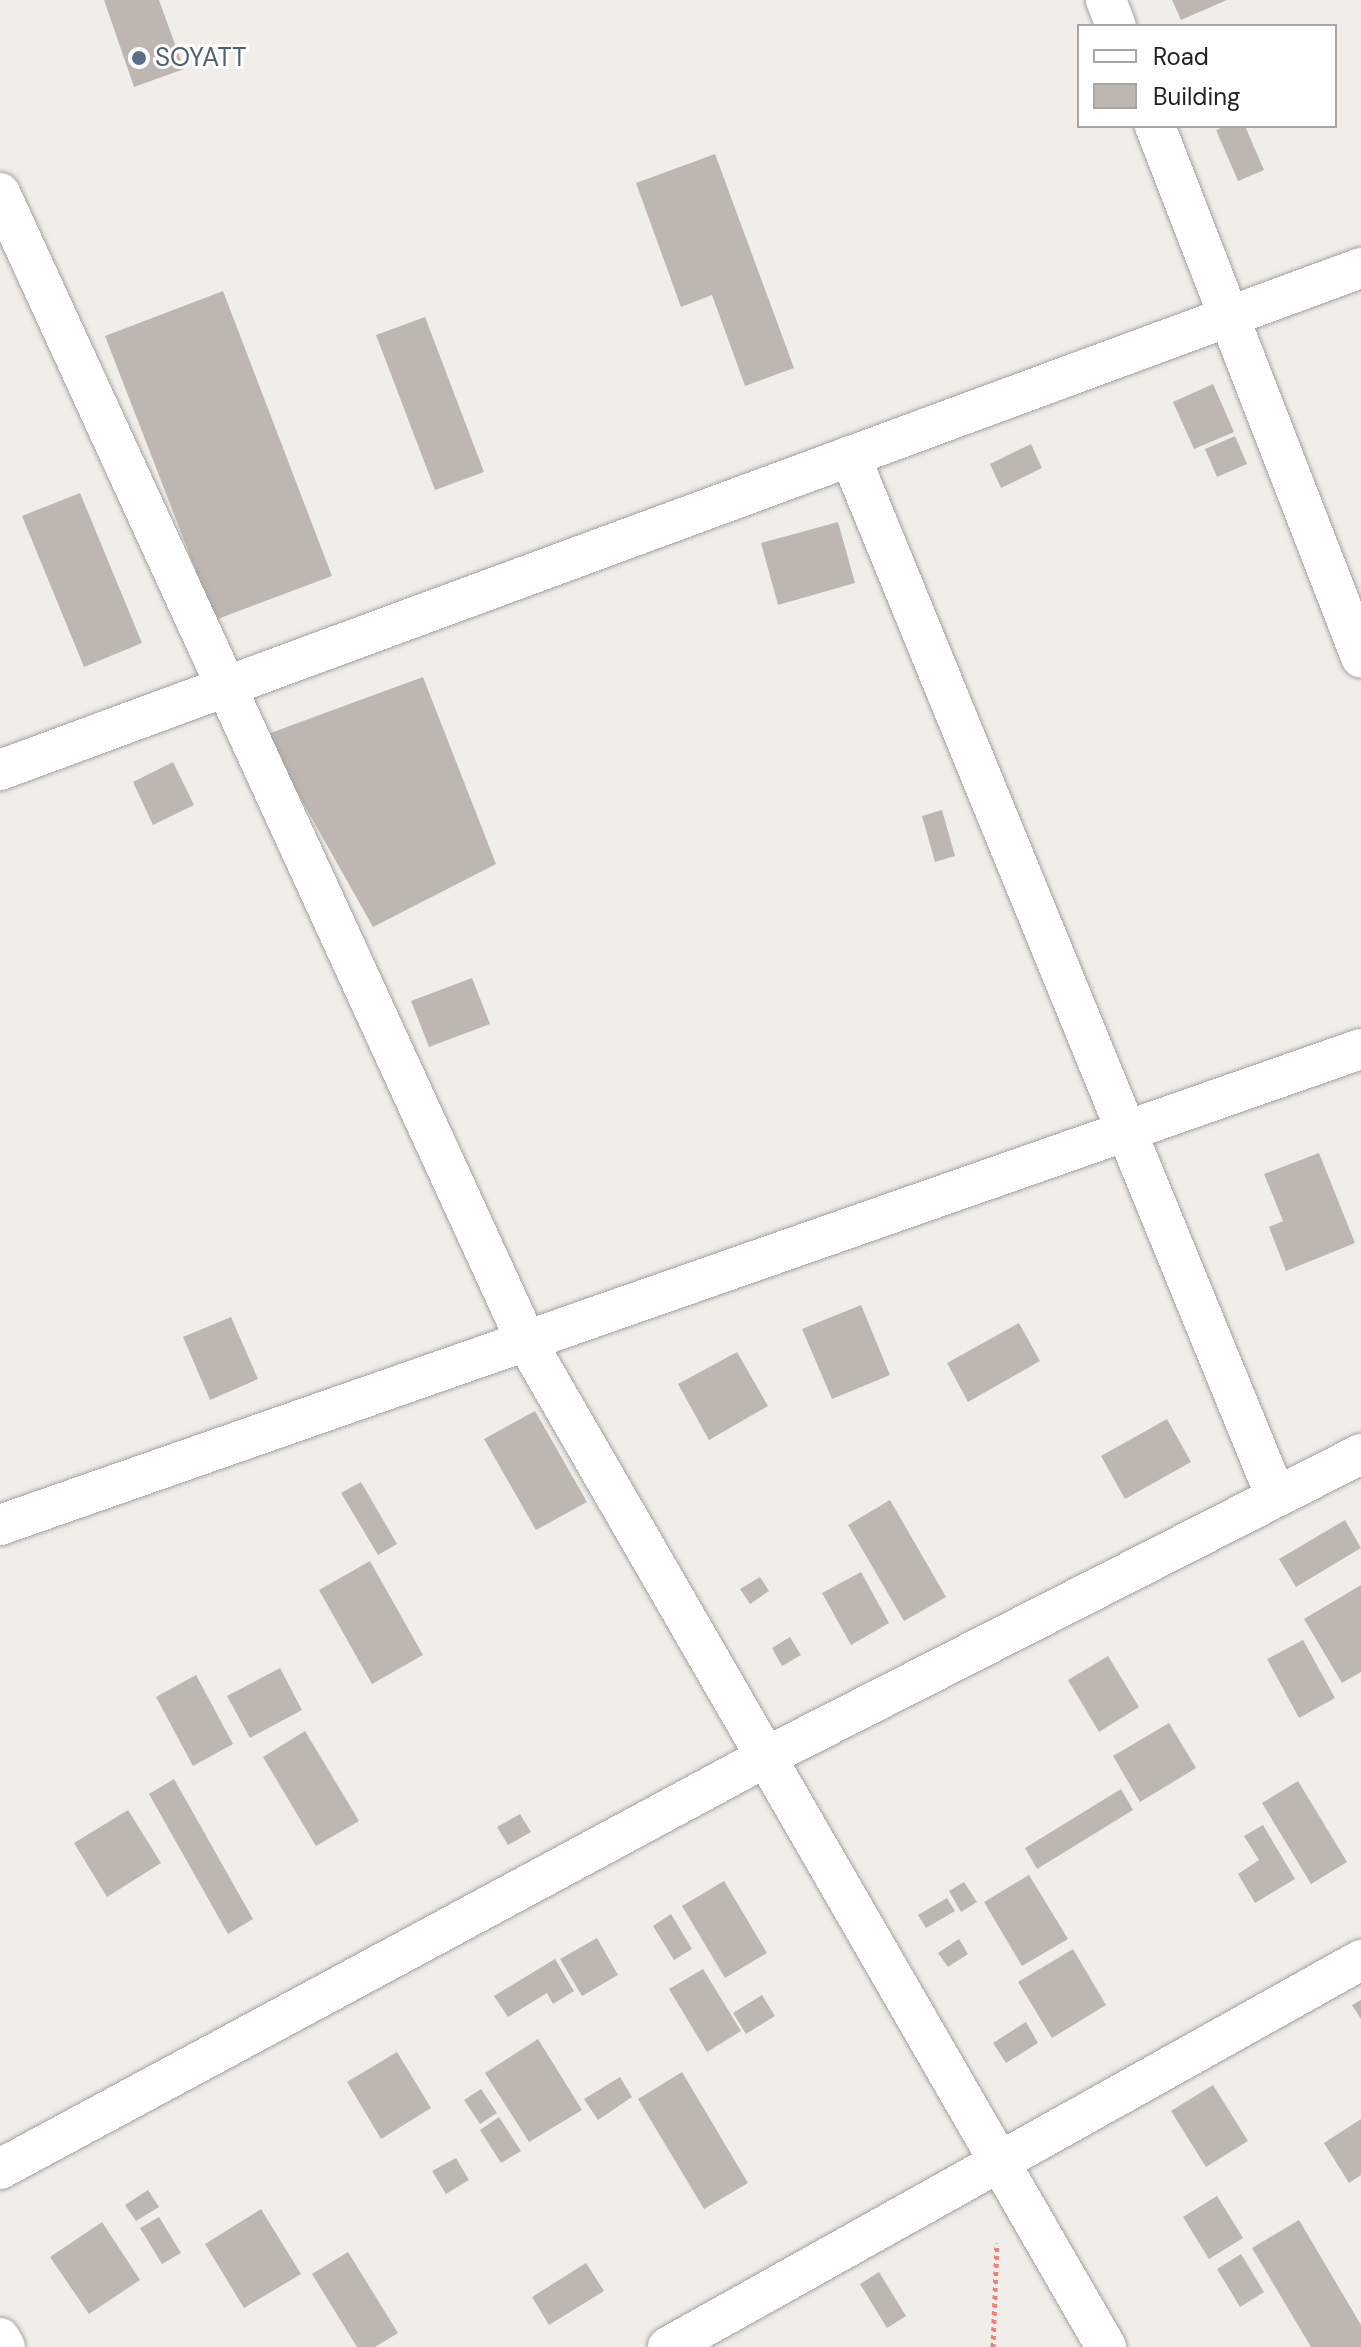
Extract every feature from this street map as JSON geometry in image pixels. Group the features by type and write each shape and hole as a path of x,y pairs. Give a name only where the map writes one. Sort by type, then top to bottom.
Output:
{"street":[{"path":"1106,0 1115,24"},
{"path":"1156,128 1361,657"},
{"path":"0,193 526,1341 1106,2347"},
{"path":"0,770 1361,268"},
{"path":"850,456 1276,1497"},
{"path":"0,1525 1361,1049"},
{"path":"0,2169 766,1757 1361,1454"},
{"path":"668,2347 1361,1960"},
{"path":"0,2338 5,2347"}],"path":[{"path":"993,2347 997,2239"}],"building":[{"path":"104,0 159,0 184,69 134,87"},
{"path":"1172,0 1227,0 1181,20"},
{"path":"1246,128 1264,170 1238,181 1216,130"},
{"path":"715,154 794,368 745,386 712,295 681,307 636,183"},
{"path":"223,291 332,576 215,620 105,336"},
{"path":"425,317 484,472 435,490 376,335"},
{"path":"1213,384 1234,432 1194,449 1173,402"},
{"path":"1235,436 1247,464 1217,477 1205,449"},
{"path":"1031,444 1042,468 1001,488 990,464"},
{"path":"80,493 142,643 84,667 22,516"},
{"path":"838,522 855,583 778,605 761,543"},
{"path":"423,677 496,864 373,927 265,735"},
{"path":"173,762 194,805 153,825 133,782"},
{"path":"942,810 955,856 935,862 922,816"},
{"path":"472,978 490,1024 429,1047 411,1001"},
{"path":"1319,1153 1355,1243 1286,1271 1269,1227 1283,1221 1264,1174"},
{"path":"861,1305 890,1375 832,1399 802,1329"},
{"path":"231,1317 258,1379 210,1400 183,1337"},
{"path":"1019,1323 1040,1361 968,1402 947,1363"},
{"path":"737,1352 768,1406 709,1440 678,1384"},
{"path":"535,1411 587,1502 536,1530 484,1439"},
{"path":"1167,1419 1191,1462 1125,1499 1101,1456"},
{"path":"361,1482 397,1544 378,1555 341,1493"},
{"path":"890,1500 946,1597 904,1621 848,1525"},
{"path":"1345,1520 1361,1548 1296,1587 1279,1559"},
{"path":"370,1561 423,1655 372,1684 319,1590"},
{"path":"861,1572 889,1623 851,1645 822,1593"},
{"path":"760,1577 769,1591 750,1604 740,1589"},
{"path":"1361,1585 1361,1672 1342,1683 1304,1619"},
{"path":"790,1637 801,1655 782,1666 772,1648"},
{"path":"1303,1640 1335,1698 1299,1718 1267,1659"},
{"path":"1108,1656 1139,1707 1099,1732 1068,1680"},
{"path":"280,1668 302,1710 250,1738 227,1696"},
{"path":"196,1675 233,1744 193,1766 156,1697"},
{"path":"1169,1723 1196,1768 1140,1802 1113,1756"},
{"path":"305,1731 359,1821 316,1846 263,1757"},
{"path":"174,1779 253,1919 228,1934 149,1794"},
{"path":"1298,1781 1347,1862 1311,1884 1262,1803"},
{"path":"1121,1789 1133,1810 1037,1869 1025,1848"},
{"path":"128,1810 161,1863 107,1897 74,1843"},
{"path":"520,1814 531,1832 508,1845 497,1827"},
{"path":"1263,1825 1295,1879 1255,1903 1238,1874 1259,1860 1244,1836"},
{"path":"1029,1875 1068,1939 1022,1966 984,1902"},
{"path":"724,1881 767,1953 725,1978 682,1906"},
{"path":"964,1882 977,1902 961,1912 949,1891"},
{"path":"947,1898 955,1911 926,1928 918,1915"},
{"path":"671,1914 692,1949 674,1960 653,1926"},
{"path":"597,1938 618,1975 582,1996 560,1959"},
{"path":"959,1939 968,1954 948,1967 938,1953"},
{"path":"1073,1949 1106,2005 1052,2038 1018,1982"},
{"path":"555,1959 574,1991 553,2004 547,1993 508,2017 494,1996"},
{"path":"703,1969 741,2031 707,2052 669,1989"},
{"path":"762,1995 775,2016 746,2034 733,2013"},
{"path":"1361,2000 1361,2019 1352,2005"},
{"path":"1026,2022 1038,2043 1006,2063 993,2043"},
{"path":"538,2039 582,2110 529,2142 485,2073"},
{"path":"397,2052 431,2108 381,2139 347,2082"},
{"path":"682,2072 748,2183 704,2209 638,2099"},
{"path":"620,2077 632,2097 598,2120 584,2099"},
{"path":"1213,2085 1248,2141 1206,2167 1171,2111"},
{"path":"481,2089 497,2113 480,2124 464,2100"},
{"path":"499,2117 521,2151 501,2163 480,2130"},
{"path":"1361,2119 1361,2175 1349,2183 1324,2143"},
{"path":"456,2158 469,2180 446,2194 432,2171"},
{"path":"148,2190 159,2207 136,2221 125,2205"},
{"path":"1217,2196 1243,2238 1209,2259 1183,2217"},
{"path":"261,2209 301,2274 244,2308 205,2244"},
{"path":"159,2217 181,2253 162,2264 140,2228"},
{"path":"1299,2220 1361,2325 1361,2347 1311,2347 1252,2248"},
{"path":"102,2222 140,2280 89,2314 50,2257"},
{"path":"348,2252 398,2333 375,2347 357,2347 312,2274"},
{"path":"1241,2254 1264,2292 1240,2307 1217,2269"},
{"path":"586,2263 604,2291 549,2325 532,2297"},
{"path":"879,2272 906,2316 887,2328 860,2284"}],"place":[{"name":"SOYATT","path":"139,58"}]}
